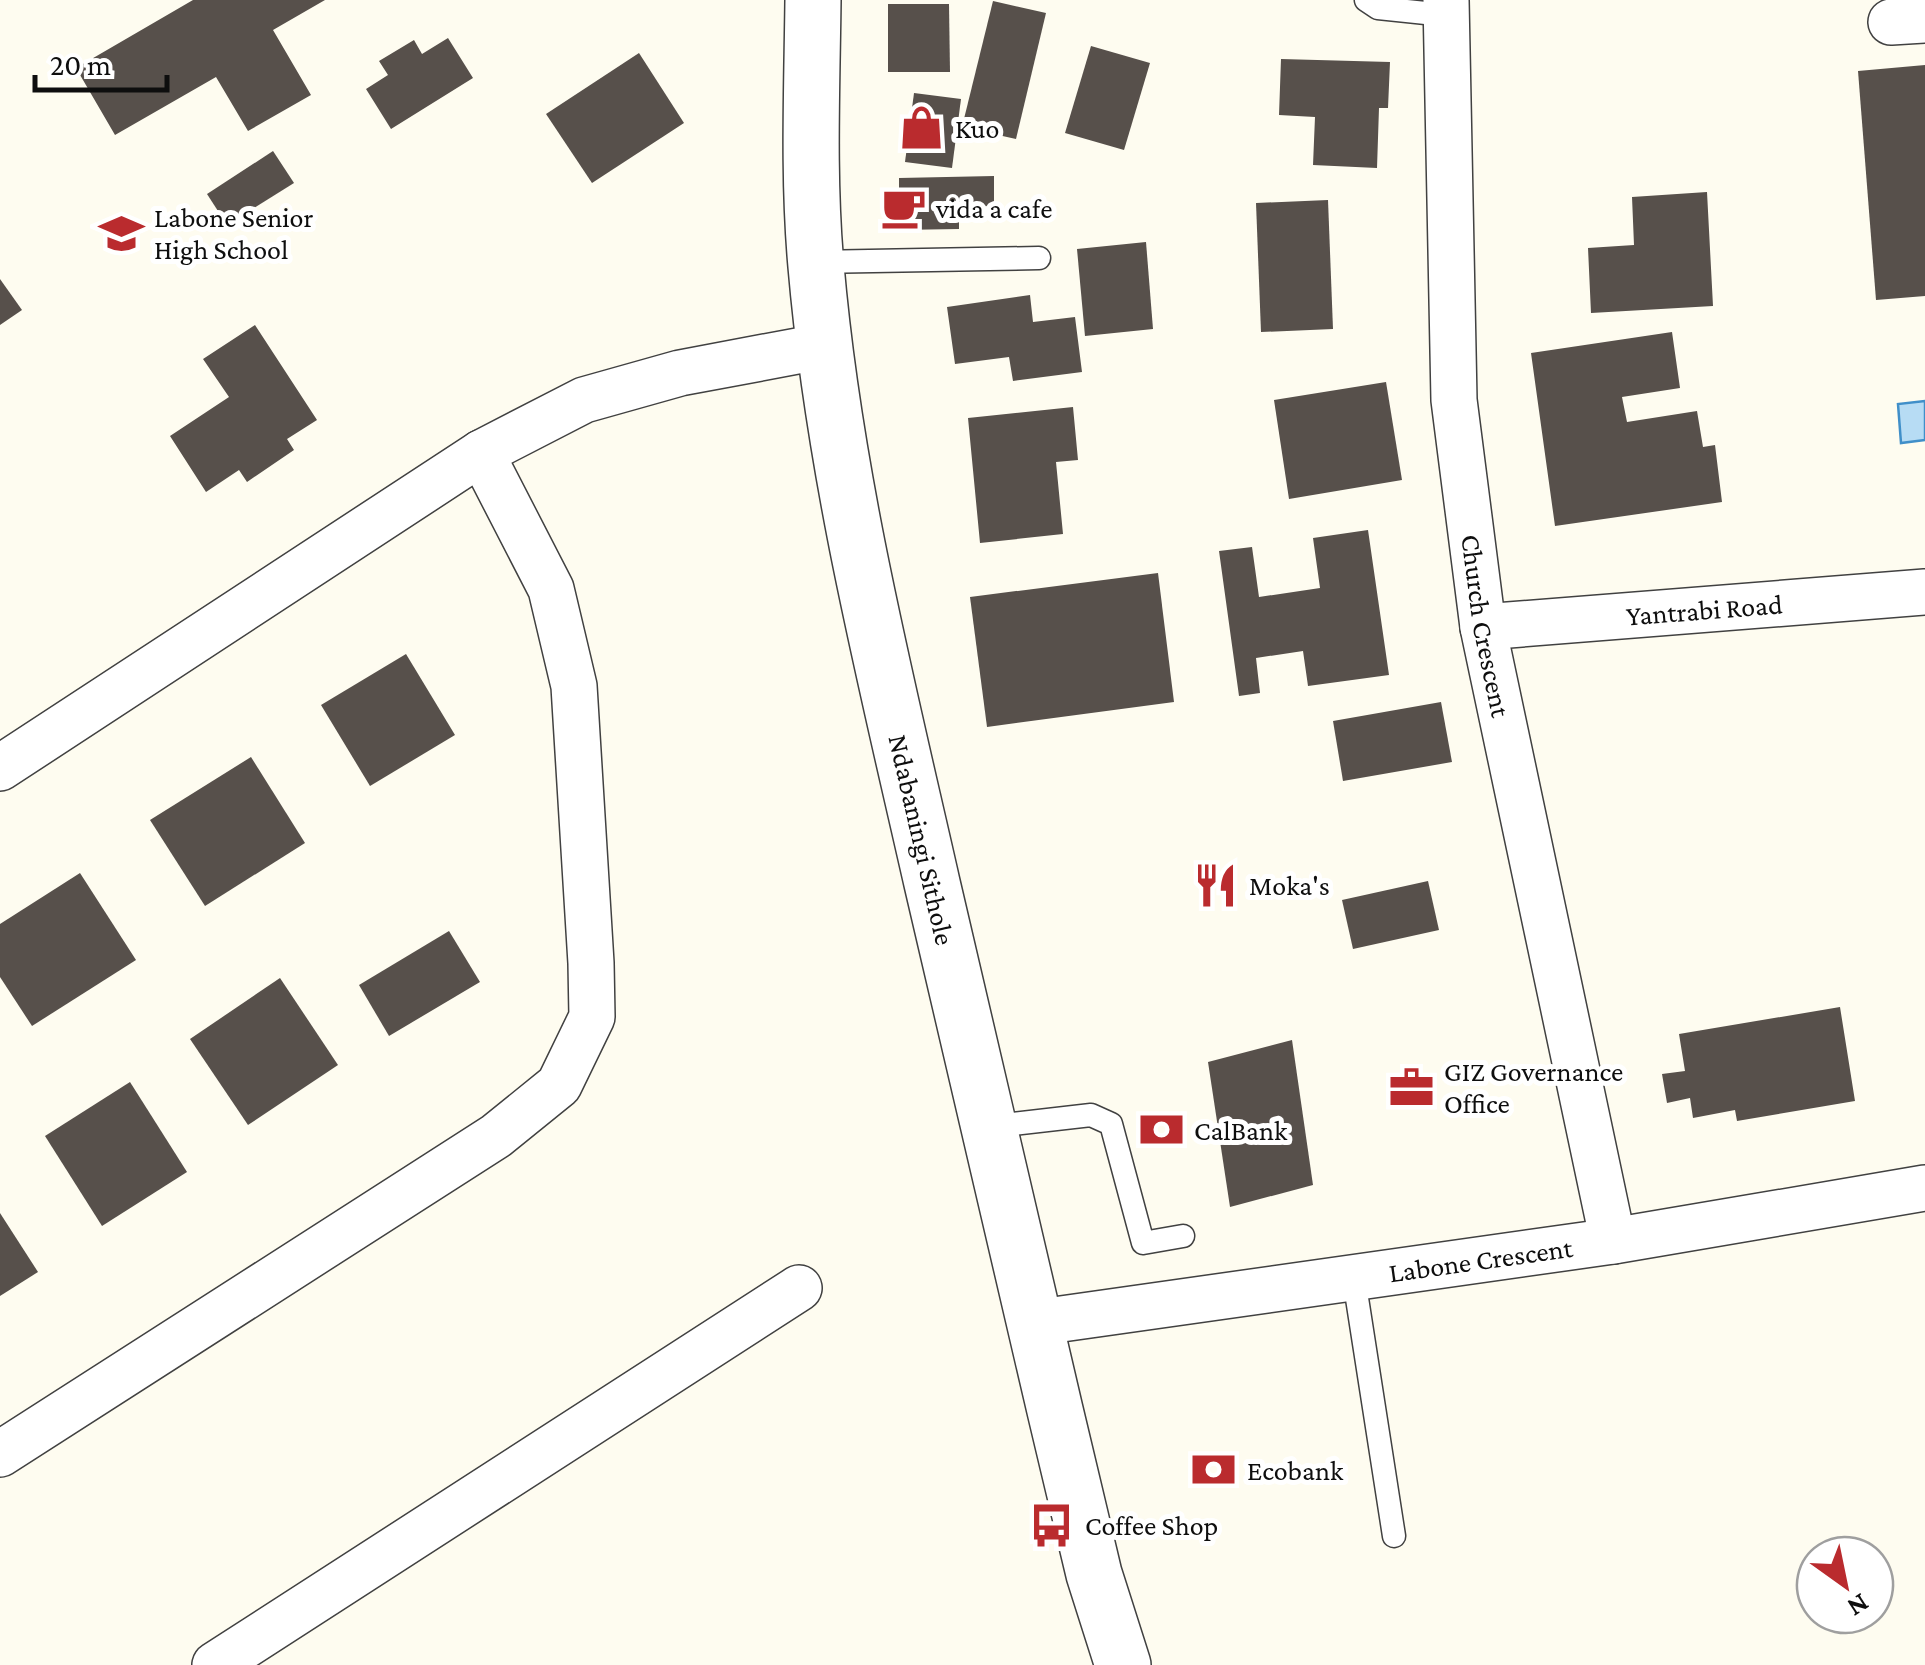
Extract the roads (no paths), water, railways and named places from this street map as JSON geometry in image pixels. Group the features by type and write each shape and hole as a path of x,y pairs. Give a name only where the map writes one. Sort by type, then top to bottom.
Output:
{"street":[{"name":"Ndabaningi Sithole","path":"813,0 810,150 824,346 896,741 1094,1574 1123,1665"},
{"name":"Church Crescent","path":"1445,7 1454,400 1484,627 1613,1240"},
{"path":"0,768 481,453 584,400 680,373 824,346"},
{"path":"0,1454 496,1136 559,1086 592,1016 574,686 551,589 481,453"},
{"name":"Yantrabi Road","path":"1484,627 1925,592"},
{"name":"Labone Crescent","path":"1034,1323 1613,1240 1925,1188"},
{"path":"214,1665 799,1288"}],"lane":[{"path":"1366,0 1378,8 1445,7"},
{"path":"815,262 1039,258"},
{"path":"986,1127 1091,1115 1111,1124 1143,1243 1183,1236"},
{"path":"1354,1279 1394,1536"}],"water":[{"path":"1925,401 1925,440 1901,443 1898,404"}],"place":[{"name":"Kuo","path":"922,128"},
{"name":"vida a cafe","path":"903,208"},
{"name":"Labone Senior High School","path":"121,233"},
{"name":"Moka's","path":"1216,885"},
{"name":"GIZ Governance Office","path":"1411,1087"},
{"name":"CalBank","path":"1161,1130"},
{"name":"Ecobank","path":"1214,1470"},
{"name":"Coffee Shop","path":"1052,1525"}]}
